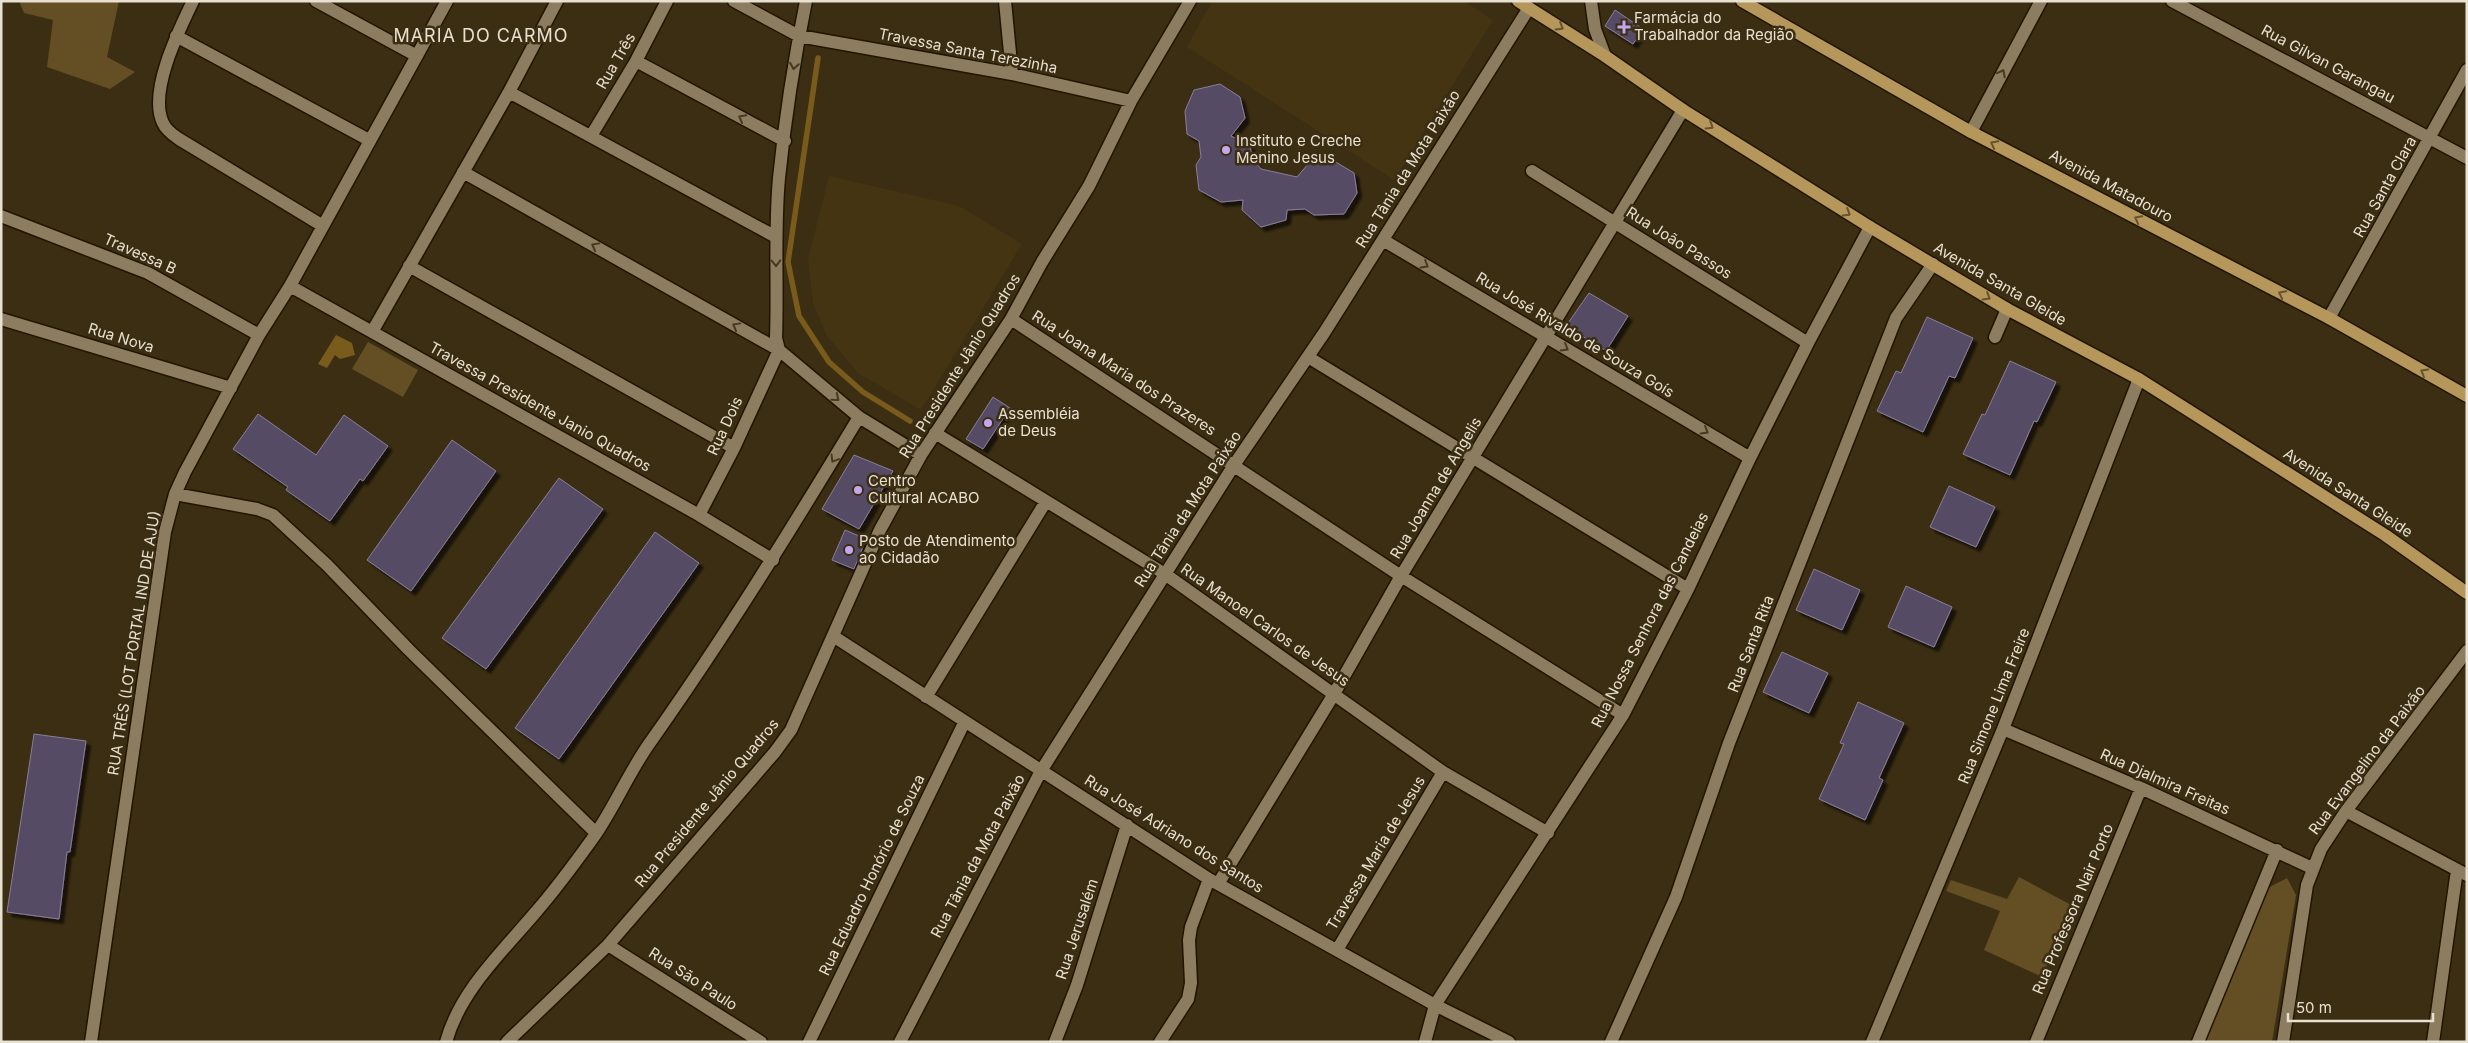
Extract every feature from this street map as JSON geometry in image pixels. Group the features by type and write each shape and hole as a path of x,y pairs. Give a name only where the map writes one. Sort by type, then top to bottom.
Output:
{"main road":[{"name":"Avenida Matadouro","path":"1742,1 1971,132 2329,318 2467,396"},
{"name":"Avenida Santa Gleide","path":"1524,5 1605,56 1683,110 1870,227 2007,309 2139,379 2385,535 2467,593"}],"street":[{"path":"194,1 176,36 160,89 158,107 164,125 179,139 323,226"},
{"path":"316,1 417,56"},
{"name":"RUA TRÊS (LOT PORTAL IND DE AJU)","path":"92,1042 165,532 175,494 259,334 290,286 447,1"},
{"path":"372,332 509,92 557,1"},
{"name":"Rua Três","path":"591,136 636,61 668,1"},
{"name":"Travessa Santa Terezinha","path":"734,1 799,36 1012,74 1131,101"},
{"path":"778,350 776,338 776,237 779,178 785,141 786,112 806,1"},
{"path":"1005,1 1012,74"},
{"name":"Rua Presidente Jânio Quadros","path":"507,1042 608,945 791,730 880,530 921,455 1011,319 1042,262 1089,186 1131,101 1190,1"},
{"path":"1591,1 1595,29 1605,56"},
{"path":"1971,132 2041,1"},
{"name":"Rua Gilvan Garangau","path":"2172,1 2431,137 2467,158"},
{"name":"Rua Tânia da Mota Paixão","path":"900,1042 1041,771 1234,465 1308,357 1383,240 1524,5"},
{"path":"176,36 369,140"},
{"path":"636,61 785,141"},
{"name":"Rua Santa Clara","path":"2329,318 2467,70"},
{"path":"509,92 776,237"},
{"name":"Rua Joanna de Angelis","path":"1160,1042 1188,998 1191,983 1191,927 1213,881 1334,694 1401,576 1683,110"},
{"name":"Rua João Passos","path":"1532,171 1808,343"},
{"path":"463,172 778,350 859,417 921,455"},
{"name":"Travessa B","path":"1,216 148,273 259,334"},
{"name":"Rua Nossa Senhora das Candeias","path":"1425,1042 1436,1005 1623,715 1688,589 1750,458 1808,343 1870,227"},
{"name":"Rua José Rivaldo de Souza Goís","path":"1383,240 1750,458"},
{"name":"Rua Santa Rita","path":"1611,1042 1676,897 1729,743 1896,318 1933,264"},
{"path":"409,266 734,448"},
{"name":"Travessa Presidente Janio Quadros","path":"290,286 700,515 773,560"},
{"path":"1995,337 2007,309"},
{"name":"Rua Nova","path":"1,319 230,388"},
{"name":"Rua Joana Maria dos Prazeres","path":"1011,319 1401,576 1623,715"},
{"name":"Rua Dois","path":"700,515 734,448 778,350"},
{"path":"1308,357 1688,589"},
{"name":"Rua Simone Lima Freire","path":"1872,1042 2003,729 2139,379"},
{"path":"446,1042 453,1020 465,1000 491,964 536,912 596,833 649,744 773,560 859,417"},
{"name":"Rua Manoel Carlos de Jesus","path":"935,434 1165,574 1443,772 1548,833"},
{"path":"175,494 257,509 268,512 278,519 327,565 409,650 596,833"},
{"path":"926,697 1045,502"},
{"name":"Rua José Adriano dos Santos","path":"832,636 964,723 1213,881 1436,1005 1509,1042"},
{"name":"Rua Evangelino da Paixão","path":"2283,1042 2303,909 2312,868 2321,848 2346,811 2467,651"},
{"name":"Rua Eduadro Honório de Souza","path":"809,1042 964,723"},
{"name":"Rua Djalmira Freitas","path":"2003,729 2141,788 2312,868"},
{"name":"Travessa Maria de Jesus","path":"1337,950 1443,772"},
{"name":"Rua Professora Nair Porto","path":"2036,1042 2141,788"},
{"path":"2346,811 2462,873 2433,1042"},
{"name":"Rua Jerusalém","path":"1055,1042 1077,985 1127,825"},
{"path":"2198,1042 2276,850"},
{"name":"Rua São Paulo","path":"608,945 761,1042"}],"shaded area":[{"path":"19,1 119,1 107,57 135,72 110,89 47,67 53,20 24,13"},
{"path":"1212,1 1464,1 1493,20 1394,180 1187,47"},
{"path":"829,176 959,206 1022,244 921,410 858,373 827,336 813,303 808,259"},
{"path":"336,335 352,343 355,355 340,359 335,355 327,368 318,364"},
{"path":"368,342 418,370 403,397 352,369"},
{"path":"2019,877 2073,906 2042,977 1984,950 2000,911 1946,891 1951,880 2007,899"},
{"path":"2287,878 2296,895 2272,1042 2205,1042 2268,888"}],"building":[{"name":"Farmácia do Trabalhador da Região","path":"1615,10 1643,29 1633,44 1605,26"},
{"name":"Instituto e Creche Menino Jesus","path":"1220,84 1240,97 1245,118 1231,136 1250,145 1252,158 1261,169 1297,177 1309,163 1326,156 1354,173 1357,193 1344,214 1314,215 1305,209 1287,210 1286,220 1261,227 1242,210 1243,200 1221,202 1199,190 1196,165 1201,157 1199,141 1187,134 1185,111 1194,90"},
{"path":"1589,293 1628,316 1606,351 1566,326"},
{"path":"1927,317 1973,338 1955,378 1949,376 1923,432 1877,411 1896,371 1901,373"},
{"path":"2010,361 2056,382 2037,422 2034,421 2010,475 1963,454 1982,414 1985,415"},
{"name":"Assembléia de Deus","path":"993,397 1010,408 983,449 966,439"},
{"path":"258,414 316,455 344,415 388,446 363,481 360,479 330,521 286,490 288,487 233,449"},
{"path":"452,440 496,471 411,591 367,560"},
{"name":"Centro Cultural ACABO","path":"854,455 893,471 859,529 822,509"},
{"path":"559,478 603,509 486,669 442,638"},
{"path":"1949,486 1995,507 1976,547 1930,527"},
{"name":"Posto de Atendimento ao Cidadão","path":"845,530 866,539 854,569 832,560"},
{"path":"655,532 699,563 559,759 515,728"},
{"path":"1814,569 1860,590 1842,630 1796,610"},
{"path":"1906,586 1952,607 1934,647 1888,627"},
{"path":"1782,652 1828,673 1809,713 1763,692"},
{"path":"1858,702 1904,723 1879,778 1883,780 1865,820 1819,799 1844,744 1840,743"},
{"path":"34,734 86,741 70,852 67,852 59,919 7,912"}],"waterway":[{"path":"818,58 788,262 799,316 829,362 863,392 910,421"}],"place":[{"name":"Farmácia do Trabalhador da Região","path":"1624,27"},
{"name":"Instituto e Creche Menino Jesus","path":"1226,150"},
{"name":"Assembléia de Deus","path":"988,423"},
{"name":"Centro Cultural ACABO","path":"858,490"},
{"name":"Posto de Atendimento ao Cidadão","path":"849,550"}],"district":[{"name":"MARIA DO CARMO","path":"481,36"}]}
